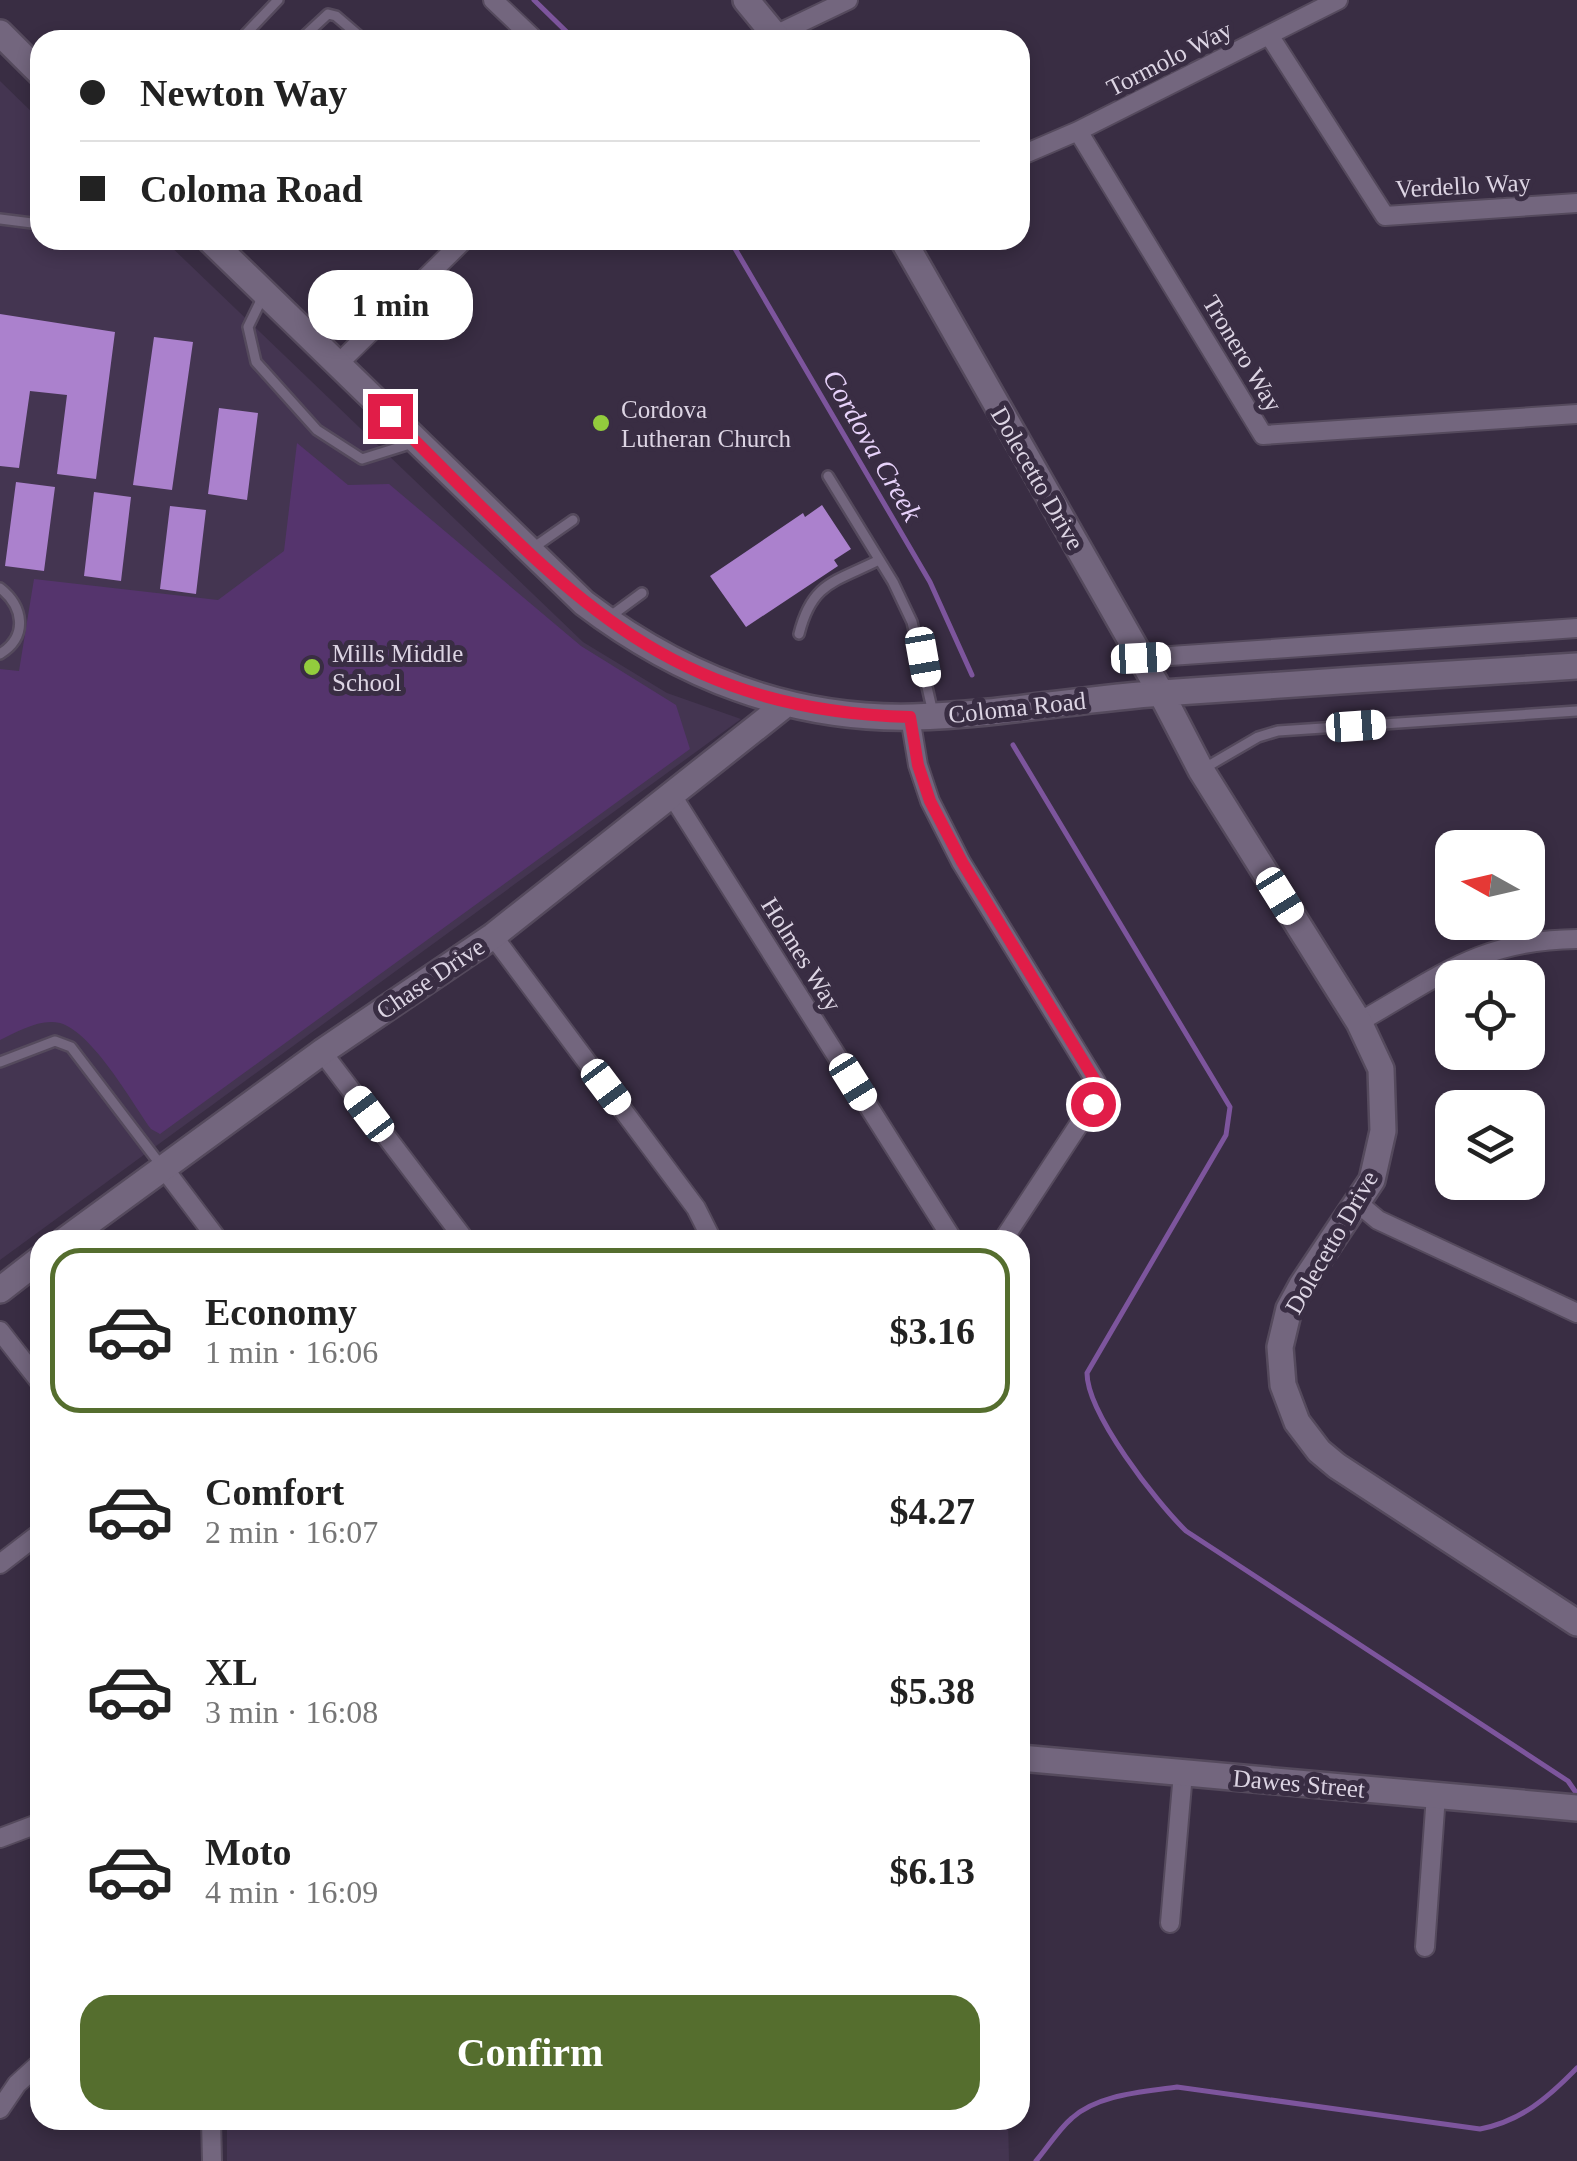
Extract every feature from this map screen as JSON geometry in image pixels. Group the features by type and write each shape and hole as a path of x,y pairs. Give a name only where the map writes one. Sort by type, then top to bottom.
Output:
{"street":[{"path":"493,0 525,30"},
{"path":"746,0 770,30"},
{"path":"792,30 848,0"},
{"name":"Tormolo Way","path":"1030,152 1338,0"},
{"path":"0,34 30,63"},
{"name":"Verdello Way","path":"1270,36 1385,216 1577,203"},
{"name":"Tronero Way","path":"1078,131 1263,435 1577,414"},
{"name":"Coloma Road","path":"220,250 528,551 606,620 687,669 786,704 864,716 922,716 1161,693 1577,666"},
{"path":"337,364 454,250"},
{"name":"Dolecetto Drive","path":"909,250 1161,693 1200,770 1359,1022 1381,1069 1384,1104 1380,1155 1359,1204 1288,1309 1280,1365 1282,1386 1297,1422 1319,1451 1337,1466 1577,1623"},
{"path":"1141,658 1577,628"},
{"name":"Chase Drive","path":"78,1230 322,1052 493,936 786,704"},
{"path":"922,716 918,765 930,801 962,862 1096,1082 1093,1104 1010,1230"},
{"name":"Holmes Way","path":"672,797 947,1230"},
{"path":"493,936 696,1208 707,1230"},
{"path":"1359,1022 1465,960 1544,940 1577,939"},
{"path":"322,1052 456,1230"},
{"path":"162,1166 210,1230"},
{"path":"1359,1204 1378,1220 1577,1313"},
{"path":"0,1290 30,1267"},
{"path":"0,1331 30,1369"},
{"path":"0,1564 30,1541"},
{"name":"Dawes Street","path":"1030,1759 1568,1807"},
{"path":"1170,1923 1183,1773"},
{"path":"1424,1947 1436,1795"},
{"path":"0,1838 30,1827"},
{"path":"0,2109 30,2073"},
{"path":"212,2130 212,2161"}],"lane":[{"path":"250,30 278,0"},
{"path":"311,30 328,14 352,30"},
{"path":"0,219 30,223"},
{"path":"264,294 248,327 256,362 317,430 362,459 416,442"},
{"path":"828,476 912,622 922,716"},
{"path":"528,551 573,520"},
{"path":"799,634 806,604 820,589 879,560"},
{"path":"0,588 14,600 21,616 18,634 0,654"},
{"path":"606,620 642,593"},
{"path":"1200,770 1278,730 1577,711"},
{"path":"0,1062 55,1041 72,1047 162,1166"}],"shaded area":[{"name":"Mills Middle School","path":"0,81 30,110 30,250 174,250 583,642 667,693 741,719 41,1230 30,1230 30,1238 0,1260"},
{"name":"Mills Middle School","path":"297,443 348,485 389,484 581,646 676,705 690,749 160,1134 151,1129 98,1054 73,1029 45,1022 0,1040 0,669 19,671 34,579 218,600 284,551"},
{"path":"227,2130 1008,2130 1009,2161 227,2161"}],"building":[{"path":"0,314 115,332 96,479 57,474 67,395 30,391 19,468 0,466"},
{"path":"154,337 193,342 172,490 133,485"},
{"path":"219,408 258,413 247,500 208,494"},
{"path":"16,482 55,487 44,571 5,566"},
{"path":"94,492 131,497 121,581 84,576"},
{"path":"822,505 851,549 834,560 838,566 746,627 710,576 803,513 805,517"},
{"path":"170,506 206,510 196,594 160,589"}],"waterway":[{"name":"Cordova Creek","path":"534,0 565,30"},
{"name":"Cordova Creek","path":"736,250 930,582 972,675"},
{"path":"1013,745 1230,1107 1226,1135 1087,1373 1090,1390 1110,1433 1141,1479 1186,1531 1568,1781 1577,1794"},
{"path":"1036,2161 1062,2128 1083,2110 1136,2093 1177,2087 1480,2129 1533,2107 1577,2068"}],"place":[{"name":"Cordova Lutheran Church","path":"601,423"},
{"name":"Mills Middle School","path":"312,667"}],"route":[{"path":"390,416 558,580 641,644 687,669 786,704 864,716 910,717 918,765 930,801 962,862 1096,1082 1093,1104"}]}
